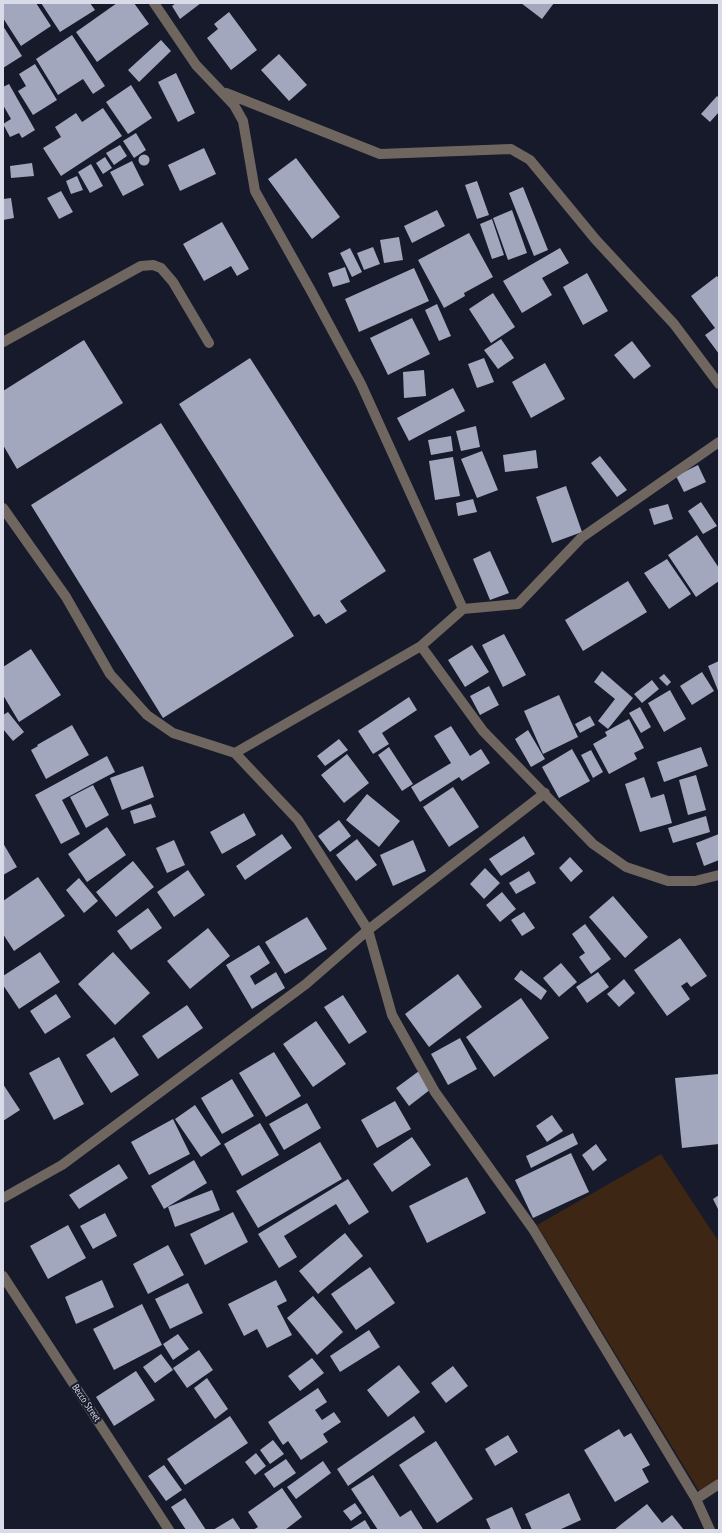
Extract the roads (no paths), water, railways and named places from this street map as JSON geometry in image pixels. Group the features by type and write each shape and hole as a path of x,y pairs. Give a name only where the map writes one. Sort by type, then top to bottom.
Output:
{"street":[{"path":"154,3 196,65 206,78 224,92 234,104 243,121 255,191 362,384 463,608"},
{"path":"224,92 324,134 380,154 511,149 530,160 596,240 674,324 719,384"},
{"path":"3,342 141,266 153,265 161,268 173,282 209,343"},
{"path":"235,753 421,646 463,608 518,604 581,538 719,442"},
{"path":"3,508 66,597 110,674 147,715 174,733 235,753 298,820 368,930 392,1015 435,1092 533,1229 696,1499 710,1530"},
{"path":"421,646 483,731 593,844 626,867 668,881 695,881 719,875"},
{"path":"3,1198 68,1161 306,984 368,930 545,793"},
{"name":"Becco Street","path":"3,1276 169,1530"},
{"path":"696,1499 719,1484"}]}
